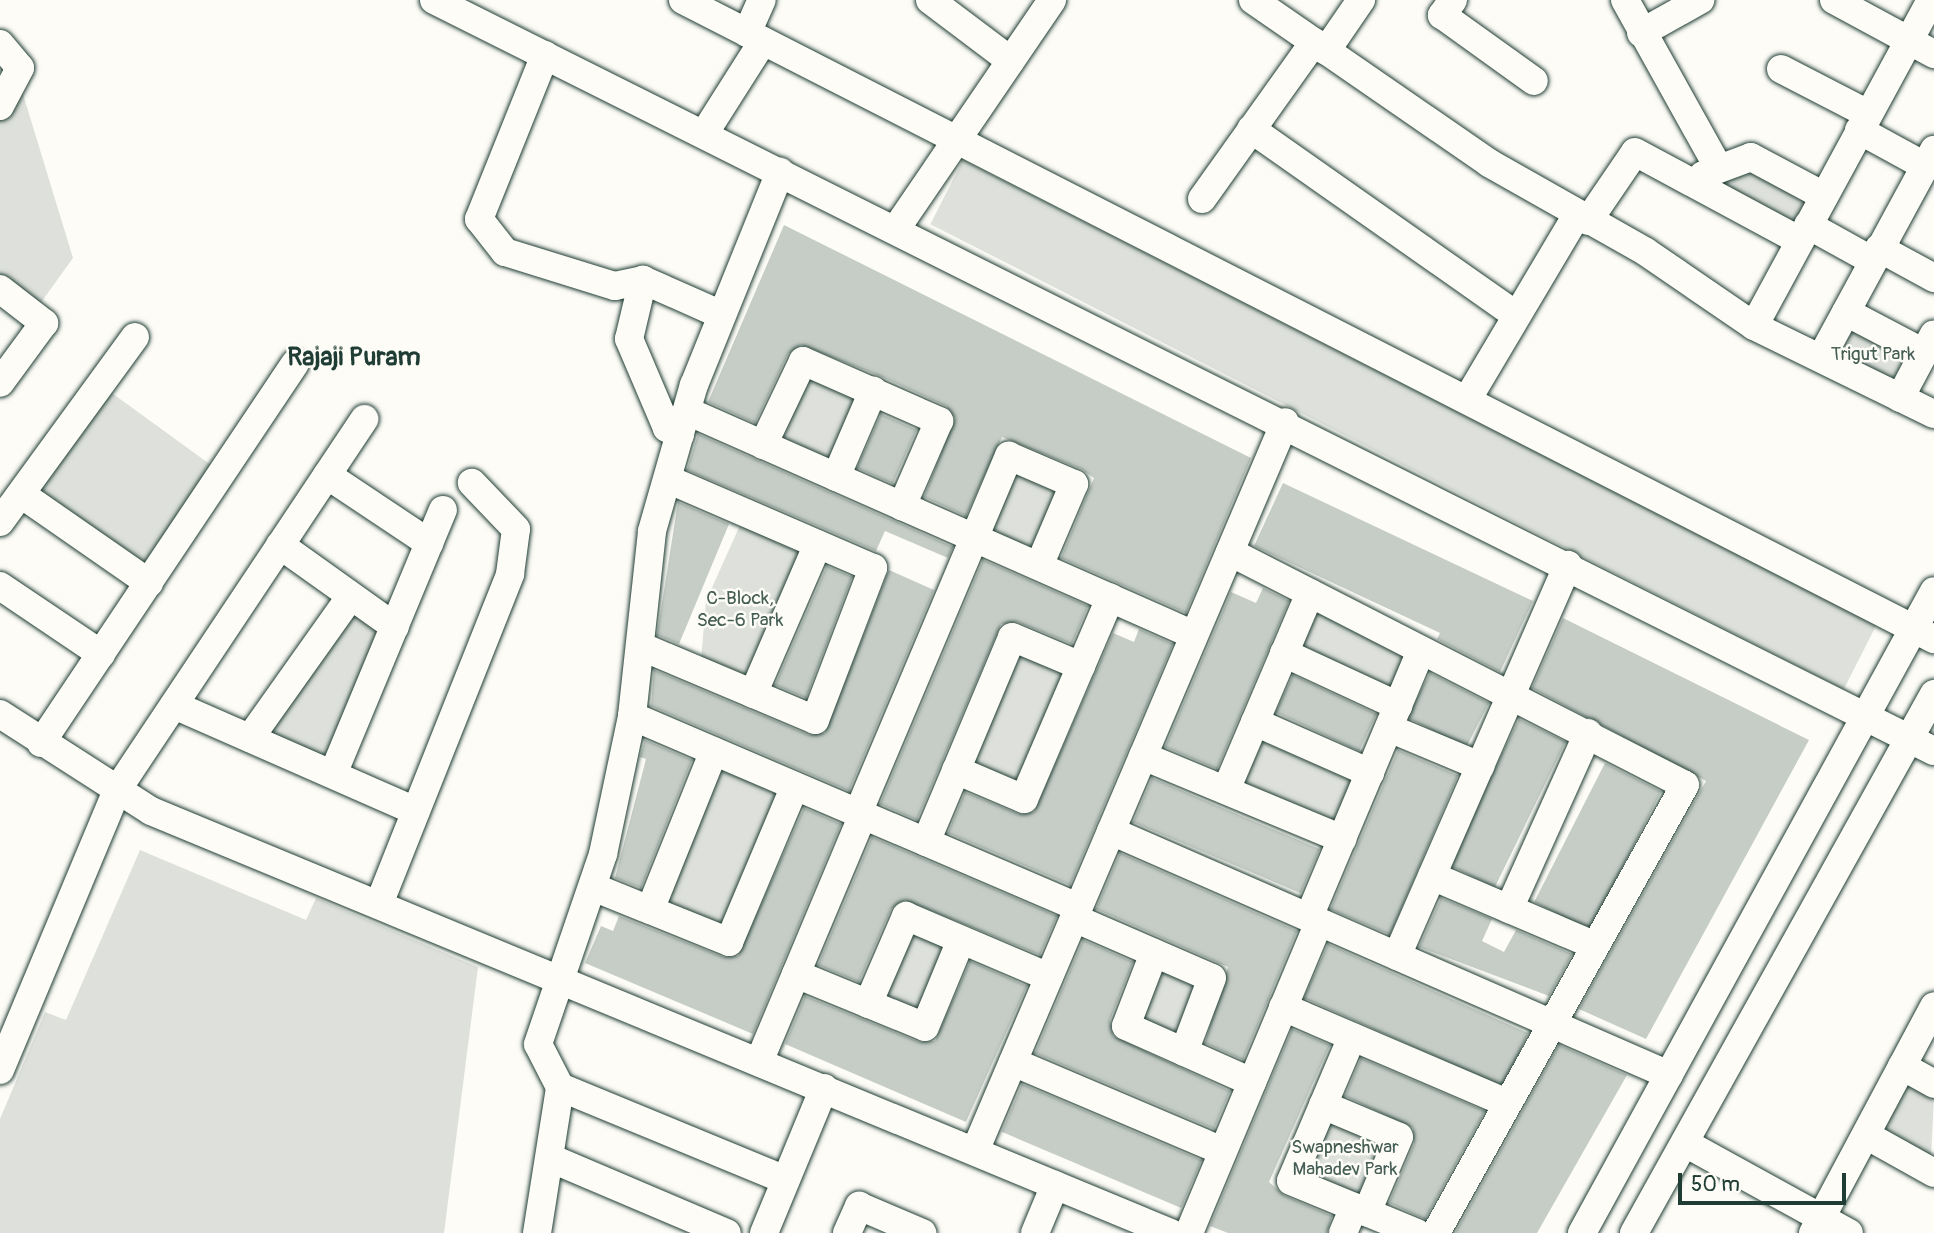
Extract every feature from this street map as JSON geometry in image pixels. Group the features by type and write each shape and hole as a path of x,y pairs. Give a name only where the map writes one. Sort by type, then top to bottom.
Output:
{"street":[{"path":"434,0 1285,422 1922,745"},
{"path":"683,0 1924,633"},
{"path":"705,134 755,37 762,0"},
{"path":"930,0 1011,61"},
{"path":"896,229 1052,0"},
{"path":"1253,0 1489,163 1583,218 1755,326 1934,414"},
{"path":"1202,199 1251,129 1362,0"},
{"path":"1454,0 1442,15 1534,81"},
{"path":"1625,0 1719,169"},
{"path":"1834,0 1934,54"},
{"path":"1755,326 1931,0"},
{"path":"1641,33 1687,4"},
{"path":"0,44 20,68 7,97"},
{"path":"545,55 479,219 505,252 615,286 643,280 722,316"},
{"path":"1781,69 1864,122 1926,173 1876,254 1821,358"},
{"path":"1251,129 1516,315"},
{"path":"1467,400 1516,315 1583,218 1635,152 1688,181 1804,233 1876,254 1934,278"},
{"path":"1688,181 1751,157 1824,196"},
{"path":"537,1233 560,1087 538,1044 563,981 593,887 632,716 652,531 683,423 722,316 780,172"},
{"path":"643,280 629,340 667,428 683,423 764,445 1194,635"},
{"path":"0,289 44,323 0,383"},
{"path":"1846,312 1929,343 1900,398"},
{"path":"0,523 135,337"},
{"path":"764,445 803,361 873,391 939,421 902,506"},
{"path":"41,743 295,364"},
{"path":"836,477 873,391"},
{"path":"0,1070 117,790 364,419"},
{"path":"975,1151 1285,422"},
{"path":"759,1062 1009,456 1074,484 1039,566"},
{"path":"327,475 429,543"},
{"path":"640,646 815,720 873,568 667,479"},
{"path":"379,904 510,574 516,529 472,483"},
{"path":"21,494 149,583"},
{"path":"333,774 443,510"},
{"path":"753,694 818,544"},
{"path":"280,545 395,627"},
{"path":"1230,552 1421,651 1512,693 1685,785 1550,1023 1436,1233"},
{"path":"1397,956 1568,565"},
{"path":"0,586 101,654"},
{"path":"1582,1233 1866,716 1924,633 1934,591"},
{"path":"1226,790 1310,593"},
{"path":"250,738 351,596"},
{"path":"956,770 1024,799 1110,598"},
{"path":"926,842 1012,637 1081,666"},
{"path":"1189,1233 1283,1007 1342,839 1421,651"},
{"path":"1284,653 1480,766"},
{"path":"1634,1233 1922,745 1934,694"},
{"path":"174,705 416,811"},
{"path":"632,716 926,842 1076,912 1154,953 1212,978 1184,1052"},
{"path":"1,719 151,811 1171,1233"},
{"path":"1255,722 1370,773"},
{"path":"1509,909 1588,733"},
{"path":"650,910 714,751"},
{"path":"1143,756 1342,839"},
{"path":"593,887 729,942 795,786"},
{"path":"1111,831 1669,1074"},
{"path":"1432,876 1594,945"},
{"path":"868,1004 906,916 1049,977"},
{"path":"796,974 925,1027 961,940"},
{"path":"1154,953 1125,1026 1252,1082"},
{"path":"1817,1225 1934,1006"},
{"path":"1283,1007 1507,1103"},
{"path":"1352,1037 1291,1181 1417,1233"},
{"path":"1013,1062 1223,1151"},
{"path":"1902,1066 1934,1083"},
{"path":"560,1087 786,1180"},
{"path":"764,1233 824,1088"},
{"path":"1323,1105 1399,1137 1360,1210 1343,1233"},
{"path":"1866,1135 1934,1171"},
{"path":"1685,1143 1817,1225 1849,1233"},
{"path":"550,1158 727,1233"},
{"path":"1035,1233 1055,1185"},
{"path":"847,1233 859,1206 922,1233"}],"green space":[{"path":"22,91 73,258 37,308 0,278 0,119"},
{"path":"1751,159 1822,197 1799,239 1693,181"},
{"path":"963,160 1876,625 1844,689 930,224"},
{"name":"Trigut Park","path":"1847,315 1921,353 1899,395 1825,358"},
{"path":"804,376 860,400 834,461 778,437"},
{"path":"109,391 213,467 141,566 37,491"},
{"path":"1017,469 1063,489 1036,552 990,533"},
{"name":"C-Block, Sec-6 Park","path":"741,523 802,552 748,679 701,660 706,601"},
{"path":"1316,606 1409,654 1394,694 1298,650"},
{"path":"350,609 382,634 327,762 265,733"},
{"path":"1021,648 1071,670 1018,790 968,768"},
{"path":"1261,733 1360,777 1337,828 1238,784"},
{"path":"718,766 780,792 721,929 660,903"},
{"path":"140,850 306,920 316,898 478,967 444,1233 0,1233 0,1119 45,1012 66,1020"},
{"path":"912,931 945,945 916,1013 883,999"},
{"path":"1158,963 1203,981 1179,1040 1134,1022"},
{"path":"1906,1081 1934,1097 1931,1156 1880,1128"},
{"name":"Swapneshwar Mahadev Park","path":"1324,1109 1395,1138 1367,1209 1295,1180"}],"building":[{"path":"784,225 1251,458 1186,613 1061,558 1094,478 1081,469 1002,437 966,516 924,497 955,418 946,406 880,376 801,345 788,354 755,423 708,402"},
{"path":"881,414 917,430 893,484 857,468"},
{"path":"698,434 953,547 948,558 885,531 876,551 687,470"},
{"path":"1283,483 1533,601 1500,672 1437,639 1440,633 1254,546"},
{"path":"678,502 729,524 679,644 657,635"},
{"path":"983,560 1088,606 1072,644 1018,622 1001,624 917,820 880,804"},
{"path":"827,566 852,577 806,698 775,685"},
{"path":"889,570 934,590 849,791 651,706 654,670 809,735 825,733"},
{"path":"1263,588 1289,601 1217,769 1165,747 1231,592 1256,603"},
{"path":"1563,618 1809,740 1646,1039 1579,1009 1706,781 1532,688"},
{"path":"1139,629 1173,644 1070,885 948,833 965,792 1018,814 1034,812 1113,633 1134,642"},
{"path":"1430,673 1489,703 1466,748 1407,718"},
{"path":"1293,675 1376,714 1359,751 1276,712"},
{"path":"1519,719 1566,742 1495,887 1448,865"},
{"path":"645,740 692,760 641,888 615,878 646,759 640,757"},
{"path":"1398,750 1458,775 1390,935 1330,909"},
{"path":"1605,763 1661,792 1590,931 1534,902"},
{"path":"1152,778 1320,849 1301,893 1133,822"},
{"path":"804,808 841,824 753,1034 585,963 601,926 613,931 619,916 723,957 738,956"},
{"path":"872,837 1057,916 1040,955 905,900 891,909 859,982 818,965"},
{"path":"1120,853 1297,931 1243,1060 1205,1043 1228,967 1096,909"},
{"path":"1441,898 1492,919 1482,941 1504,952 1516,930 1572,954 1549,996 1419,947"},
{"path":"1083,940 1133,962 1110,1020 1113,1036 1230,1091 1214,1129 1035,1053"},
{"path":"1328,944 1528,1033 1504,1087 1304,998"},
{"path":"970,961 1027,986 966,1122 785,1044 805,996 919,1042 935,1041"},
{"path":"1292,1029 1330,1045 1269,1182 1285,1196 1332,1216 1327,1233 1228,1233 1210,1226"},
{"path":"1559,1045 1627,1075 1537,1233 1455,1233"},
{"path":"1361,1058 1485,1111 1425,1219 1389,1203 1414,1144 1413,1128 1345,1096"},
{"path":"1022,1084 1201,1160 1181,1208 1002,1132"}],"district":[{"name":"Rajaji Puram","path":"354,358"}]}
